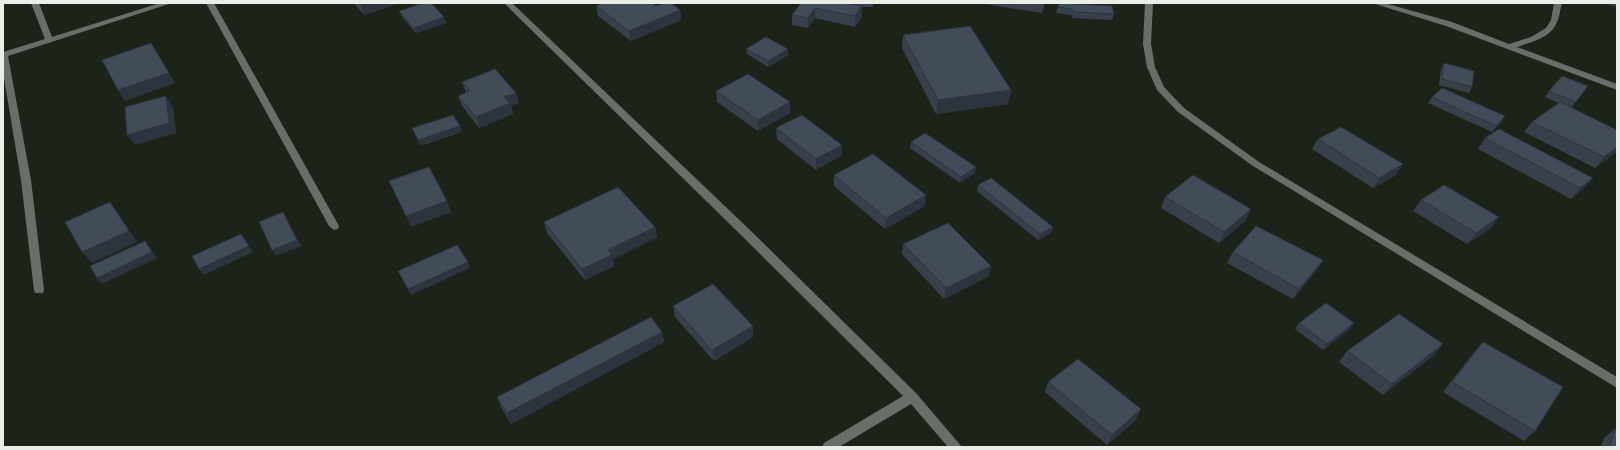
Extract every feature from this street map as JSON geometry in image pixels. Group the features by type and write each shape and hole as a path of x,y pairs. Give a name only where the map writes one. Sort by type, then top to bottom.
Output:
{"street":[{"path":"35,3 49,40"},
{"path":"39,290 26,180 3,54 168,3"},
{"path":"210,3 334,226"},
{"path":"508,3 742,228 912,397 956,447"},
{"path":"1149,3 1147,44 1151,67 1160,88 1181,110 1256,164 1617,383"},
{"path":"1376,3 1449,24 1617,87"},
{"path":"1511,46 1539,35 1547,30 1553,24 1558,3"},
{"path":"828,447 912,397"}],"building":[{"path":"423,3 431,3 444,17 414,28 399,11"},
{"path":"603,3 652,3 656,6 664,3 671,3 680,10 629,31 596,6"},
{"path":"801,3 845,3 862,6 855,16 815,8 808,18 792,15"},
{"path":"1059,3 1112,6 1114,14 1073,12 1072,9 1058,7"},
{"path":"970,26 1011,90 938,100 903,35"},
{"path":"766,37 788,49 768,61 746,49"},
{"path":"151,43 169,73 118,90 102,60"},
{"path":"1444,63 1474,71 1472,87 1442,79"},
{"path":"495,69 516,93 504,97 510,103 476,117 458,96 470,91 462,82"},
{"path":"748,74 790,102 758,120 716,91"},
{"path":"1562,76 1588,86 1576,102 1549,91"},
{"path":"1442,88 1505,116 1496,126 1432,97"},
{"path":"166,96 169,123 127,135 125,107"},
{"path":"1560,102 1617,130 1617,147 1604,157 1532,122"},
{"path":"453,115 460,126 418,140 412,128"},
{"path":"802,115 842,145 816,159 776,128"},
{"path":"1341,127 1403,164 1379,178 1318,139"},
{"path":"1499,129 1593,178 1580,188 1485,138"},
{"path":"925,133 976,167 961,177 911,142"},
{"path":"873,154 926,195 886,218 834,175"},
{"path":"429,167 447,201 406,216 389,181"},
{"path":"1193,175 1251,209 1224,232 1165,197"},
{"path":"991,178 1053,227 1040,234 978,185"},
{"path":"1444,185 1499,217 1476,233 1421,200"},
{"path":"618,187 655,227 608,250 612,255 582,269 544,222"},
{"path":"110,202 129,231 82,252 65,222"},
{"path":"283,212 297,240 272,250 259,222"},
{"path":"948,223 991,266 946,288 903,244"},
{"path":"1256,226 1323,260 1299,289 1233,252"},
{"path":"241,234 249,246 199,269 192,256"},
{"path":"145,241 152,252 97,278 90,266"},
{"path":"457,245 468,262 408,289 398,271"},
{"path":"713,284 753,326 712,350 673,306"},
{"path":"1326,303 1354,323 1327,344 1299,323"},
{"path":"1399,314 1443,344 1392,384 1347,351"},
{"path":"651,317 662,332 507,413 497,397"},
{"path":"1483,342 1563,387 1535,431 1452,382"},
{"path":"1078,359 1141,409 1112,435 1048,382"},
{"path":"1616,428 1617,447 1609,447"}]}
